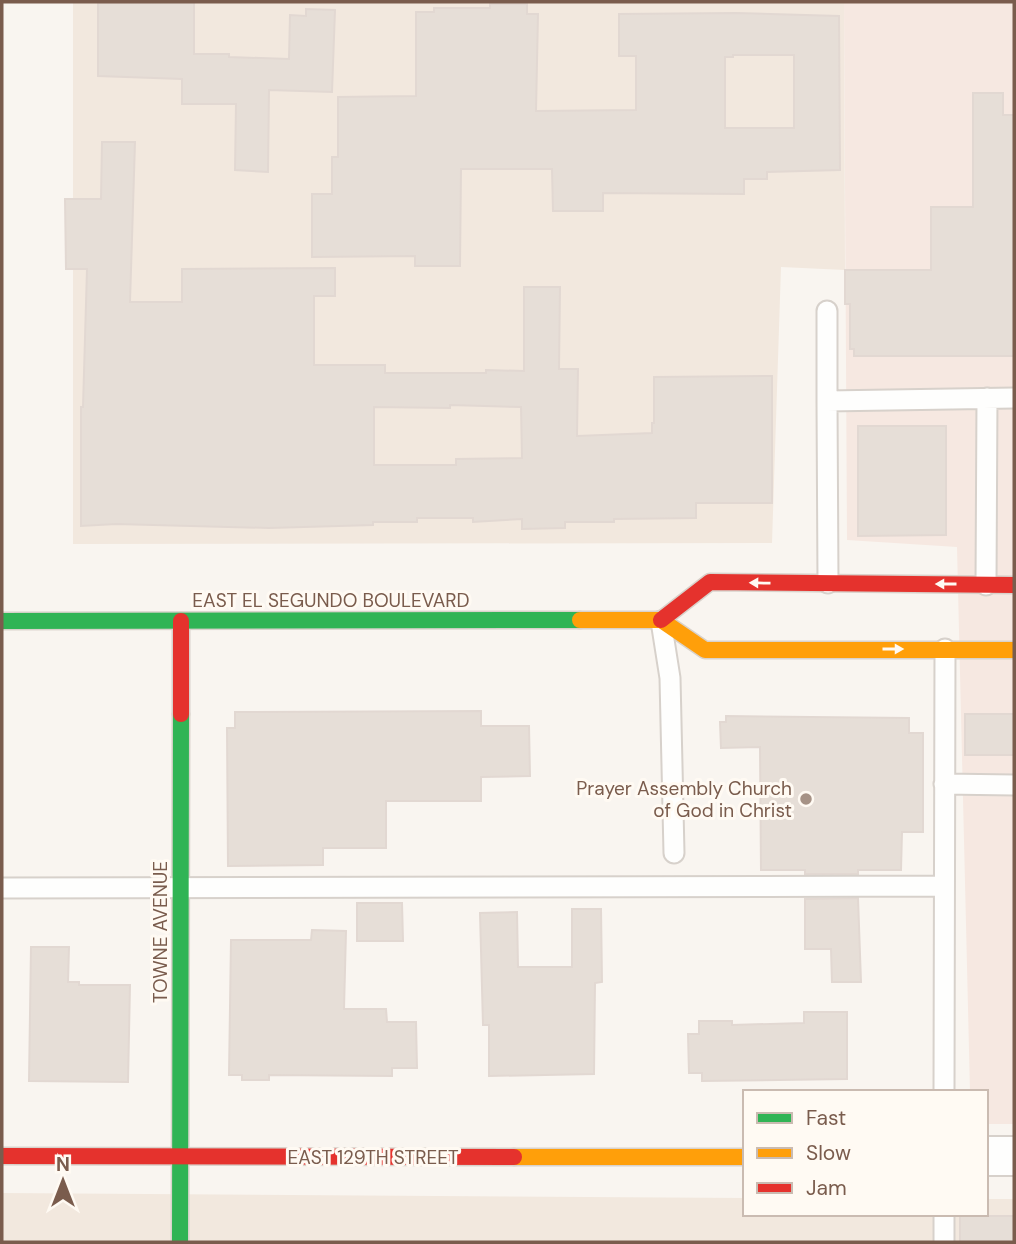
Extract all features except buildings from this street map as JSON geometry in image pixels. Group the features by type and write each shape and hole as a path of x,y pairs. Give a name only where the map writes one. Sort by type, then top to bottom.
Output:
{"main road":[{"path":"1014,585 710,582 661,620 705,650 1014,650"},
{"name":"EAST EL SEGUNDO BOULEVARD","path":"2,621 661,620"},
{"name":"TOWNE AVENUE","path":"180,1242 181,621"},
{"name":"EAST 129TH STREET","path":"2,1156 743,1157"}],"street":[{"path":"988,1156 1014,1156"}],"lane":[{"path":"827,311 828,583"},
{"path":"986,584 987,398"},
{"path":"827,401 1014,398"},
{"path":"661,620 670,678 674,853"},
{"path":"944,1090 945,649"},
{"path":"944,784 1014,785"},
{"path":"2,888 944,886"},
{"path":"944,1216 944,1242"}],"shaded area":[{"path":"73,2 844,2 845,270 781,267 772,543 73,544"},
{"path":"844,2 1014,2 1014,1124 988,1124 988,1090 970,1090 957,547 847,540"},
{"path":"2,1193 743,1198 743,1216 988,1216 988,1199 1014,1199 1014,1242 2,1242"}],"traffic: fast":[{"path":"2,621 580,620"},
{"path":"180,1242 181,714"}],"traffic: slow":[{"path":"580,620 661,620 705,650 1014,650"},
{"path":"514,1157 743,1157"}],"traffic: jam":[{"path":"661,620 710,582 1014,585"},
{"path":"181,621 181,714"},
{"path":"2,1156 514,1157"}],"place":[{"name":"Prayer Assembly Church of God in Christ","path":"806,799"}]}
